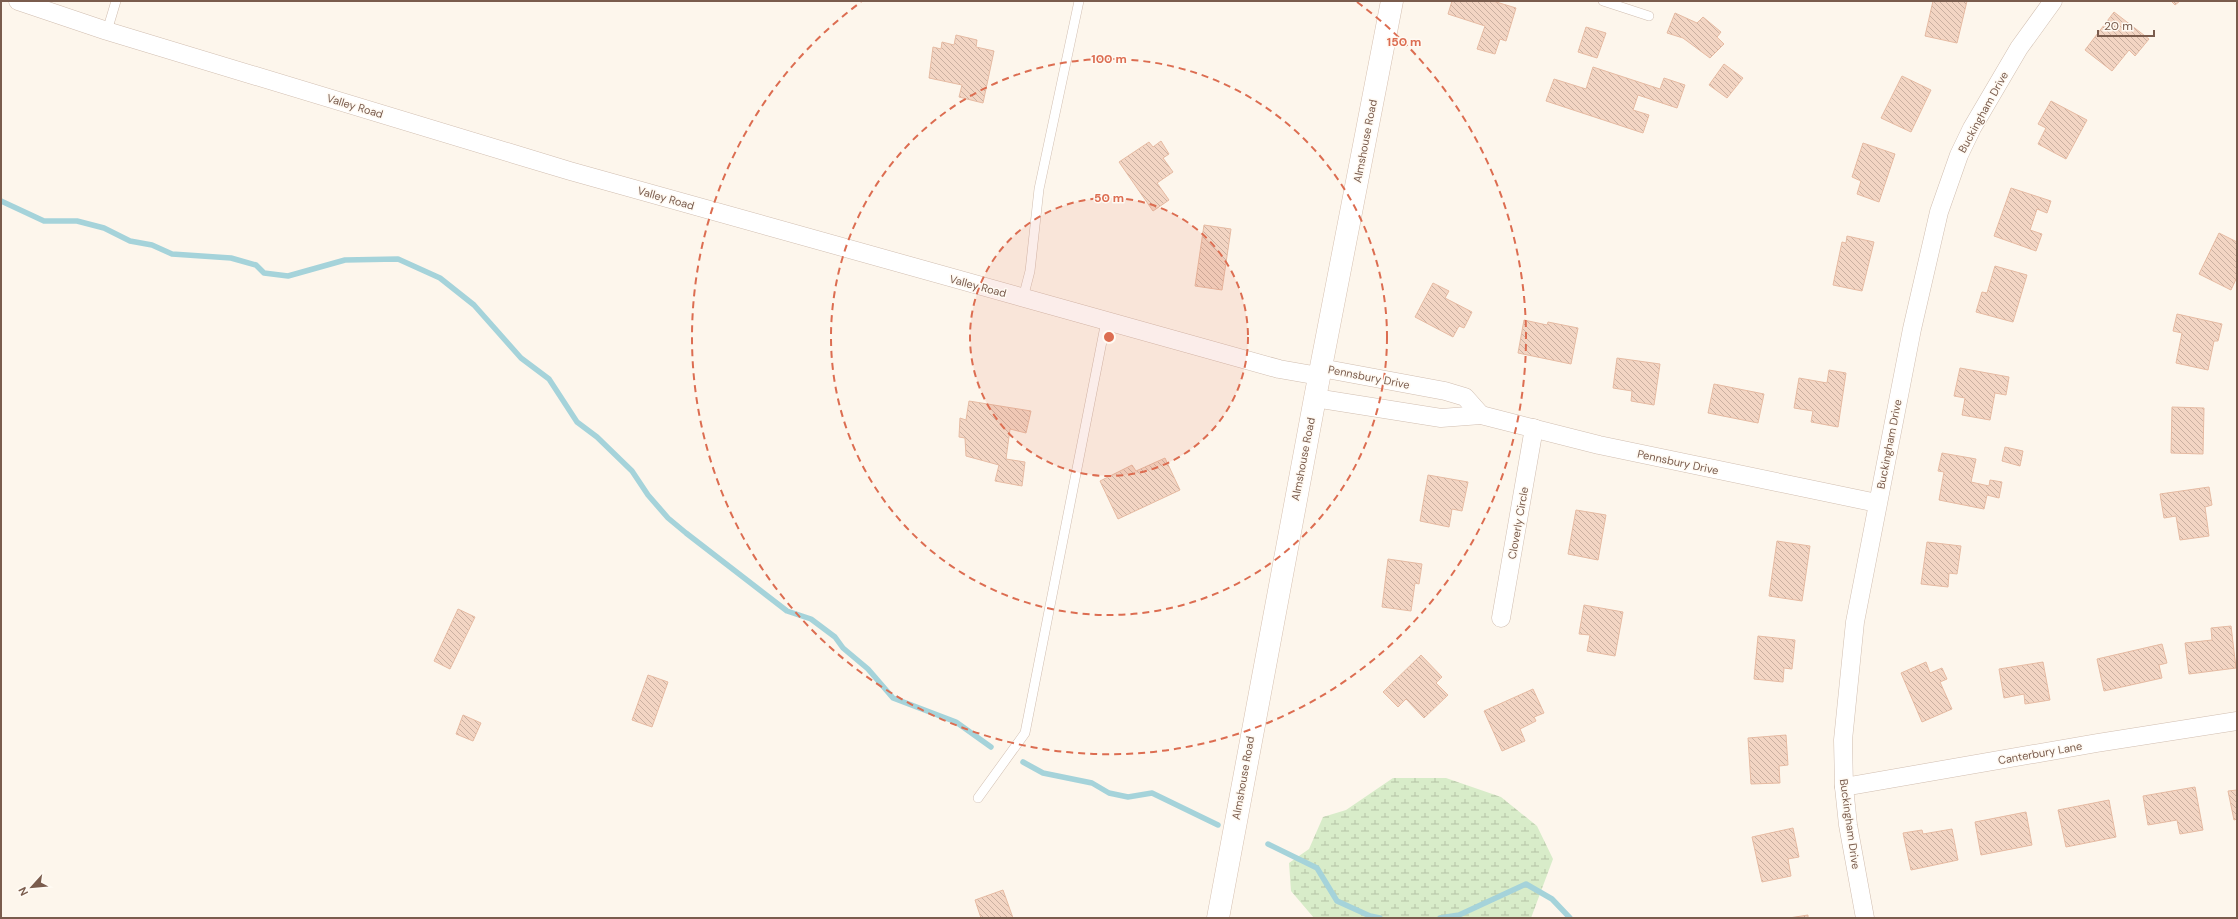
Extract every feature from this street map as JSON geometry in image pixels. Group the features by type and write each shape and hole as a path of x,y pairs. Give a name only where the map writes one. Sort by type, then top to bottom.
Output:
{"main road":[{"name":"Almshouse Road","path":"1218,918 1315,398 1392,1"}],"street":[{"name":"Valley Road","path":"18,1 108,30 570,171 1279,369 1320,372"},
{"name":"Buckingham Drive","path":"1865,918 1844,787 1843,740 1855,622 1912,329 1939,212 1948,184 1972,128 2019,48 2053,1"},
{"name":"Pennsbury Drive","path":"1320,372 1446,391 1465,397 1480,415"},
{"name":"Pennsbury Drive","path":"1315,398 1441,418 1480,415 1676,462 1877,503"},
{"name":"Cloverly Circle","path":"1502,618 1534,428"},
{"name":"Canterbury Lane","path":"1844,787 2097,743 2237,722"}],"lane":[{"path":"108,30 116,1"},
{"path":"1023,298 1030,272 1039,189 1079,1"},
{"path":"1603,1 1649,16"},
{"path":"978,798 1024,733 1106,321"}],"green space":[{"path":"1393,778 1446,778 1501,797 1537,826 1553,859 1531,918 1314,918 1291,891 1289,863 1309,849 1323,817 1346,810"}],"building":[{"path":"1452,1 1493,1 1516,8 1506,41 1500,39 1495,54 1477,49 1485,26 1448,14"},
{"path":"1933,1 1967,1 1957,43 1925,36"},
{"path":"2171,1 2180,1 2175,5"},
{"path":"2114,12 2149,39 2135,56 2129,50 2112,71 2085,50"},
{"path":"1675,13 1697,23 1703,17 1721,32 1717,37 1724,44 1710,58 1683,38 1667,33"},
{"path":"1586,27 1606,33 1597,58 1578,52"},
{"path":"956,35 977,40 976,47 994,51 983,103 959,97 962,85 929,78 933,47 941,49 942,42 954,45"},
{"path":"1724,64 1743,78 1727,98 1709,85"},
{"path":"1593,67 1660,89 1664,78 1685,85 1677,108 1638,95 1633,110 1649,115 1643,133 1546,101 1554,79 1586,89"},
{"path":"1902,76 1931,90 1911,132 1881,118"},
{"path":"2051,101 2087,120 2066,159 2038,144 2046,128 2038,124"},
{"path":"1161,141 1169,154 1163,158 1173,172 1157,183 1169,200 1153,211 1119,162 1149,142 1153,147"},
{"path":"1863,143 1895,154 1879,202 1857,194 1861,181 1852,177"},
{"path":"2011,188 2051,201 2047,213 2037,209 2030,230 2042,234 2036,251 1994,236"},
{"path":"1204,225 1231,229 1222,290 1195,286"},
{"path":"2219,233 2237,242 2237,277 2231,290 2199,274"},
{"path":"1847,236 1874,242 1862,291 1833,285 1842,242 1846,243"},
{"path":"1995,266 2027,275 2013,322 1976,312 1982,292 1987,293"},
{"path":"1433,283 1449,291 1445,298 1472,312 1464,328 1459,326 1453,337 1415,317"},
{"path":"2177,314 2222,324 2218,341 2214,341 2208,370 2176,363 2182,333 2173,331"},
{"path":"1524,320 1547,325 1548,322 1578,328 1571,364 1518,353"},
{"path":"1617,358 1660,364 1654,405 1631,401 1632,391 1613,388"},
{"path":"1960,368 2009,377 2006,395 1995,393 1990,420 1962,415 1965,398 1954,396"},
{"path":"1829,370 1846,373 1838,427 1811,422 1813,411 1794,408 1799,378 1827,383"},
{"path":"1714,384 1764,394 1758,423 1708,413"},
{"path":"969,401 1031,411 1026,433 1010,429 1006,459 1025,462 1022,486 995,481 999,465 966,456 965,438 959,437 960,418 966,420"},
{"path":"2172,407 2204,408 2203,454 2171,453"},
{"path":"2005,447 2023,451 2020,466 2002,461"},
{"path":"1942,453 1976,459 1971,482 1989,486 1990,480 2002,482 1999,498 1987,495 1984,509 1939,500 1944,472 1938,471"},
{"path":"1165,458 1180,490 1118,519 1100,481 1132,465 1136,471"},
{"path":"1428,475 1468,482 1462,511 1452,509 1449,527 1420,521"},
{"path":"2209,487 2212,505 2205,507 2209,536 2180,540 2176,516 2164,518 2160,494"},
{"path":"1576,510 1606,515 1598,560 1568,554"},
{"path":"1777,541 1810,546 1802,601 1769,596"},
{"path":"1927,542 1961,546 1957,574 1949,573 1948,587 1921,584"},
{"path":"1388,559 1422,564 1419,584 1415,583 1411,611 1382,607"},
{"path":"1584,605 1623,612 1615,656 1587,651 1590,635 1579,634"},
{"path":"458,609 475,617 450,669 434,661"},
{"path":"2231,626 2236,668 2189,674 2185,643 2212,640 2211,628"},
{"path":"1758,636 1795,640 1792,669 1784,668 1783,682 1754,679"},
{"path":"2162,644 2167,663 2159,665 2162,678 2104,691 2097,659"},
{"path":"1421,655 1442,677 1436,683 1448,695 1424,718 1406,699 1398,707 1383,692"},
{"path":"1926,662 1930,673 1942,668 1947,679 1940,682 1952,709 1922,722 1901,673"},
{"path":"2043,662 2050,700 2025,704 2024,694 2004,698 1999,669"},
{"path":"648,675 668,682 652,727 632,720"},
{"path":"1533,689 1544,713 1534,717 1536,721 1520,729 1525,741 1502,751 1484,711"},
{"path":"463,715 481,723 473,741 456,734"},
{"path":"1786,735 1788,765 1779,766 1780,783 1751,784 1748,738"},
{"path":"2195,787 2203,830 2180,834 2177,820 2148,825 2143,796"},
{"path":"2237,790 2237,819 2234,820 2228,791"},
{"path":"2109,800 2116,837 2066,847 2058,810"},
{"path":"2026,812 2032,845 1981,855 1975,822"},
{"path":"1793,828 1799,857 1788,859 1791,876 1762,882 1752,837"},
{"path":"1952,829 1958,860 1911,870 1903,833 1922,830 1923,834"},
{"path":"1003,890 1013,918 981,918 975,900"},
{"path":"1808,915 1808,918 1789,918"}],"waterway":[{"path":"1,201 44,221 77,221 104,228 130,241 152,245 172,254 231,258 256,265 264,273 288,276 345,260 398,259 440,278 474,305 521,358 549,379 577,422 597,437 632,471 648,495 668,518 787,611 811,619 835,637 843,648 868,669 893,698 956,722 991,747"},
{"path":"1023,762 1043,773 1092,783 1109,793 1128,797 1152,793 1218,825"},
{"path":"1268,844 1317,868 1337,901 1370,916 1380,918"},
{"path":"1440,918 1459,915 1526,884 1552,899 1570,918"}]}
